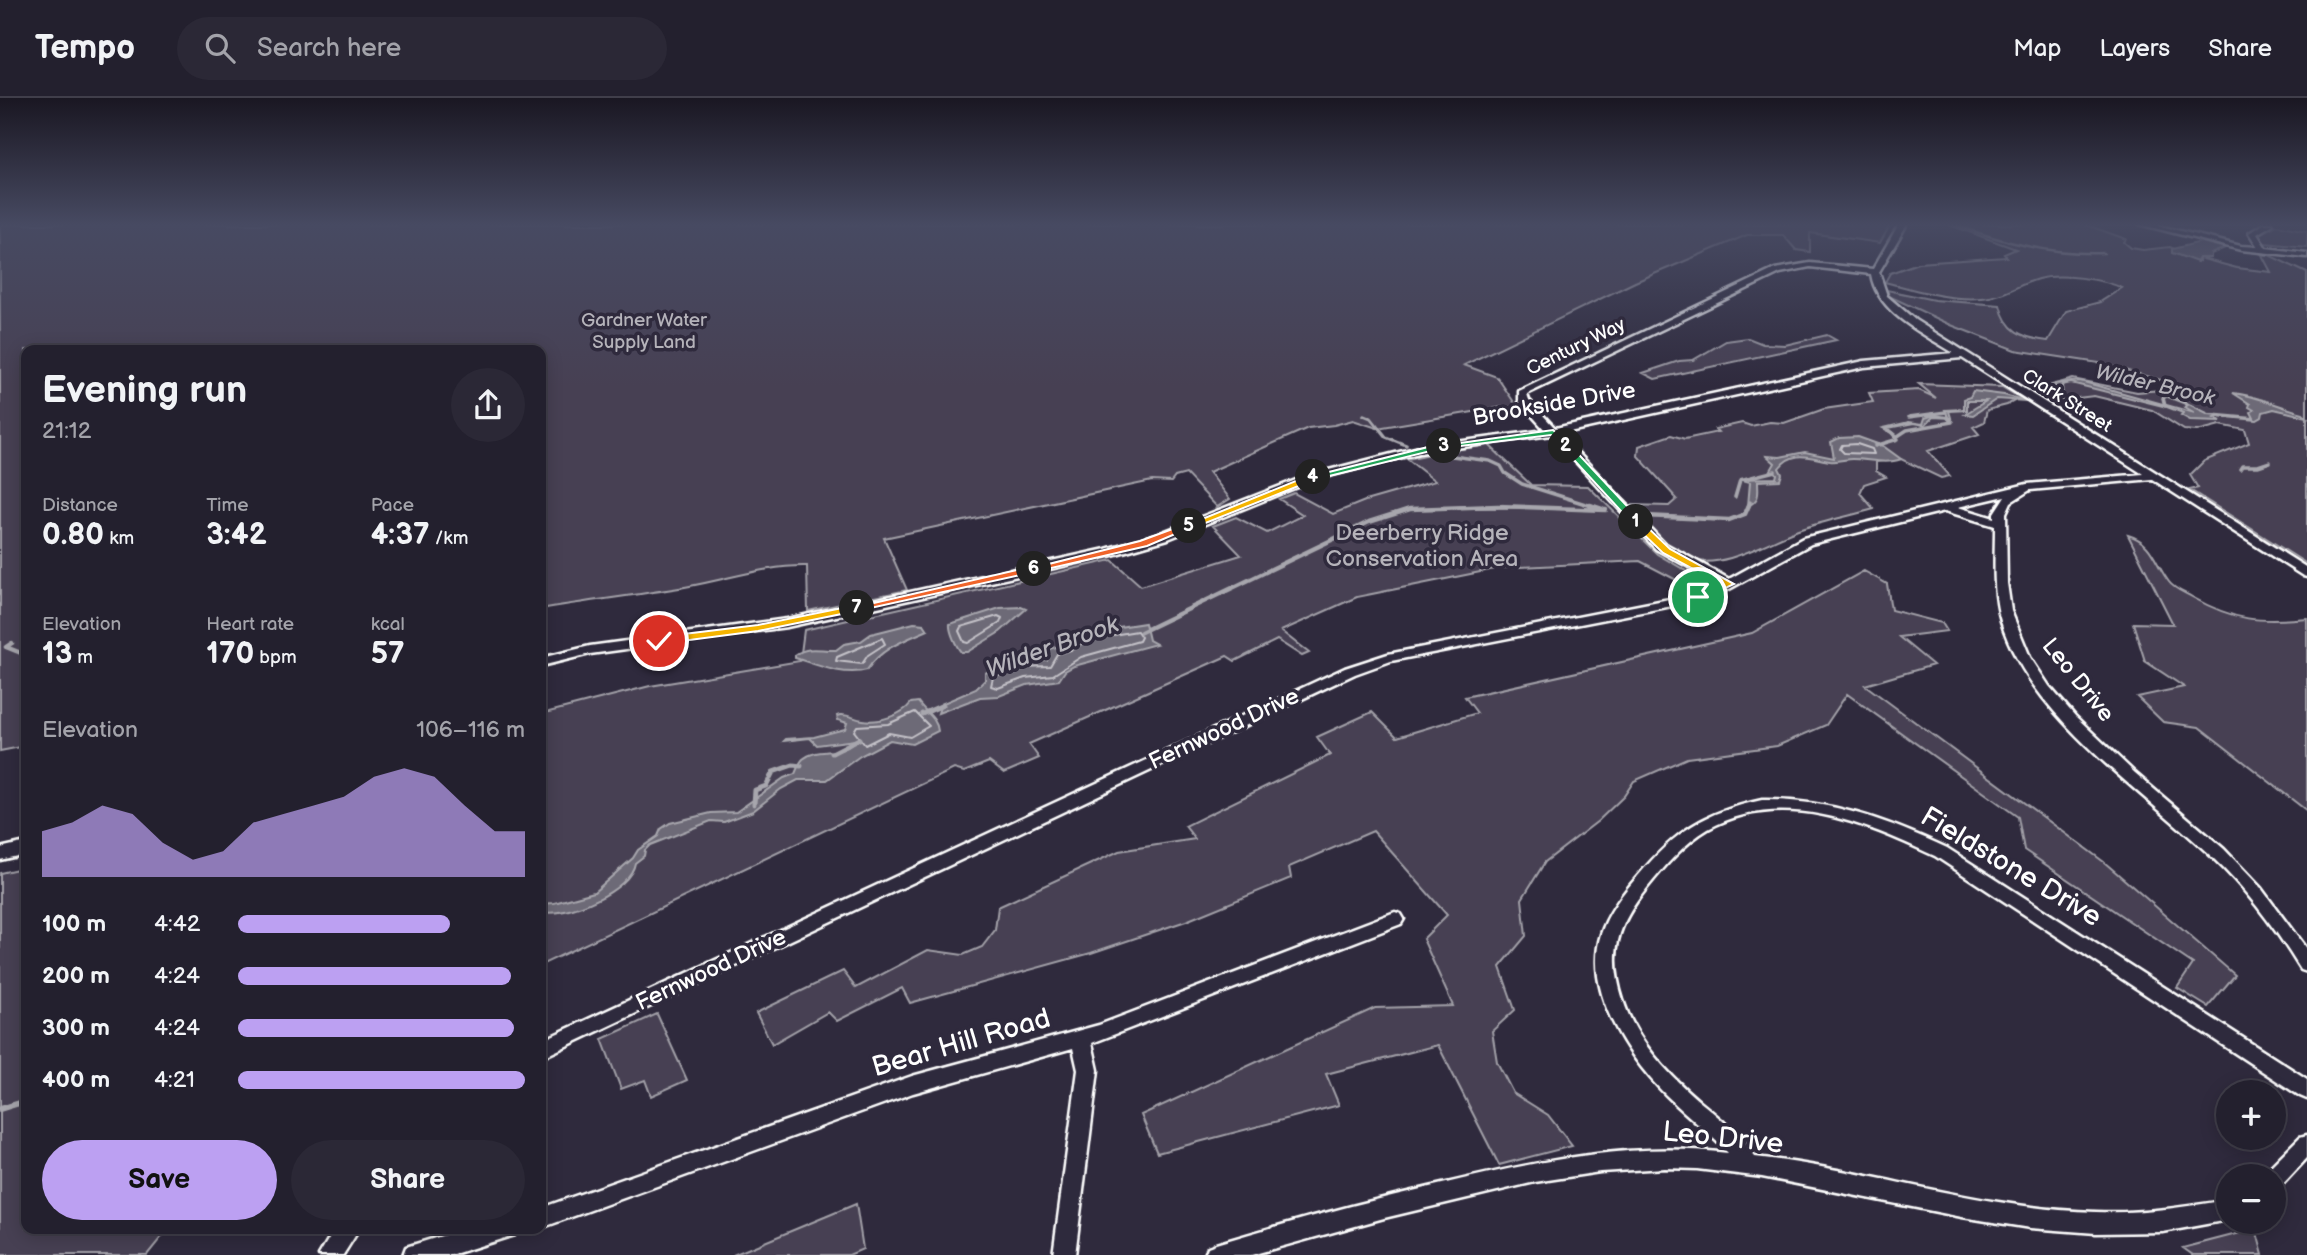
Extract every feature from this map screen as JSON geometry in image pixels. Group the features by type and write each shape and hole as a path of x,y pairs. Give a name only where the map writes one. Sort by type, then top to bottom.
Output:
{"street":[{"name":"Century Way","path":"1729,584 1660,546 1524,401 1523,392 1763,278"},
{"name":"Clark Street","path":"1876,278 1879,290 1889,304 1966,358 2307,573"},
{"name":"Brookside Drive","path":"546,661 590,650 787,623 1109,552 1154,540 1301,481 1425,449 1553,432 1875,362 1966,358"},
{"path":"2027,486 2153,476"},
{"name":"Fernwood Drive","path":"546,1048 1350,670 1398,656 1678,603 1729,584 1807,541 2027,486"},
{"name":"Leo Drive","path":"2027,486 2015,492 2002,505 2001,524 2004,606 2026,663 2087,734 2247,884 2272,914 2307,965"},
{"path":"1940,506 2001,524"},
{"name":"Fieldstone Drive","path":"1749,1165 1727,1138 1681,1098 1633,1039 1614,1001 1607,948 1609,931 1619,909 1672,850 1701,826 1732,812 1757,806 1786,805 1861,817 1941,852 2307,1090"},
{"path":"0,854 21,849"},
{"name":"Bear Hill Road","path":"546,1216 912,1085 1082,1038 1395,919"},
{"path":"1064,1255 1088,1070 1082,1038"},
{"path":"2286,1166 2307,1144"},
{"name":"Leo Drive","path":"1216,1255 1343,1218 1465,1188 1566,1168 1616,1161 1669,1158 1749,1165 1895,1197 2070,1228 2145,1228 2216,1214"},
{"path":"330,1255 345,1234"},
{"path":"414,1255 486,1234"}],"green space":[{"name":"Gardner Water Supply Land","path":"0,278 1645,278 1464,365 1497,377 1518,408 1503,407 1377,428 1353,420 1308,428 1209,472 1230,499 1217,507 1186,474 1175,477 1171,482 1152,481 884,538 907,590 808,611 807,566 763,570 690,586 546,608 546,345 21,345 21,747 0,751"},
{"path":"1887,278 2043,278 1998,295 1970,299 1933,294 1885,282"},
{"path":"2081,278 2307,278 2307,564 2190,490 2198,488 2190,475 2204,461 2249,443 2245,430 2220,425 2197,431 2184,430 2152,410 2094,396 2053,401 2039,398 2046,393 2048,386 2073,379 2137,392 2162,390 2208,393 2099,363 2015,350 1951,325 1889,296 1887,290 1934,300 2000,305 2006,321 2016,332 2048,341 2066,311 2100,302 2122,288"},
{"path":"1827,335 1836,340 1655,379 1643,373 1679,361 1693,360 1726,341 1748,338 1763,344 1785,345"},
{"path":"1919,384 2002,387 2020,398 2007,405 1987,410 1984,422 1973,427 1979,434 1928,451 1950,476 1941,478 1901,459 1876,462 1876,471 1886,477 1864,484 1860,493 1874,509 1801,529 1731,558 1703,562 1680,555 1656,536 1630,505 1669,506 1677,499 1638,456 1639,446 1671,435 1685,439 1718,432 1715,429 1742,423 1751,426 1770,422 1784,423 1824,409 1873,402 1869,393 1919,390 1936,398"},
{"name":"Deerberry Ridge Conservation Area","path":"1489,445 1531,485 1588,486 1657,554 1702,580 1690,587 1640,561 1500,568 1357,597 1281,631 1309,653 1302,656 1277,640 1235,661 1227,656 1029,744 1039,758 1004,773 989,762 964,772 954,769 546,963 546,713 650,686 800,661 804,630 1112,560 1141,586 1241,555 1213,526 1236,517 1267,533 1303,515 1279,499 1294,493 1333,514 1365,501 1435,481 1407,459"},
{"path":"2128,535 2148,548 2171,584 2207,605 2234,616 2261,620 2307,618 2307,811 2199,727 2163,722 2137,697 2184,687 2145,661 2133,623 2173,624"},
{"path":"1864,571 1887,584 1891,610 1942,623 1947,631 1899,637 1933,665 1865,685 2104,862 2235,975 2208,1007 2177,988 2193,964 2024,850 2018,817 1847,694 1826,725 1777,746 1687,758 1634,781 1624,796 1598,821 1545,862 1522,899 1526,936 1500,967 1515,1010 1492,1031 1497,1062 1513,1093 1548,1115 1572,1146 1499,1165 1438,1045 1326,1074 1339,1105 1157,1153 1141,1115 1375,1008 1453,1006 1423,939 1447,915 1373,831 1289,867 1291,878 1186,921 1091,953 910,1003 902,988 837,1021 828,1012 772,1044 756,1013 843,971 856,988 928,950 963,955 982,947 995,930 998,907 1119,851 1195,839 1185,826 1330,755 1317,737 1372,712 1397,737 1477,713 1465,697 1752,633"},
{"path":"21,868 21,1234 164,1234 147,1255 0,1255 0,873"},
{"path":"657,1014 687,1080 651,1096 645,1080 621,1089 602,1039"},
{"path":"856,1204 863,1249 849,1255 733,1255"},
{"path":"2237,1234 2257,1234 2263,1255 2193,1255 2183,1248"}],"water":[{"path":"2080,381 2195,413 2185,407 2188,405 2163,395 2160,390 2209,414 2254,418 2251,412 2254,410 2249,407 2250,404 2233,393 2303,413 2307,417 2274,409 2263,412 2262,417 2257,420 2216,416 2214,417 2221,421 2190,420 2181,415 2183,413 2167,407 2071,383 2062,385 2063,399 2060,401 2044,401 2039,398 2056,397 2055,384"},
{"path":"1973,391 2026,401 1997,399 1973,415 1965,414 1986,401 1967,401 1967,410 1949,411 1951,418 1933,417 1925,425 1914,423 1888,428 1898,436 1883,428 1909,422 1923,424 1925,418 1934,415 1948,417 1945,410 1964,409 1964,399 1970,397"},
{"path":"1858,437 1883,446 1901,459 1883,462 1852,459 1833,461 1803,456 1790,458 1779,468 1782,474 1780,480 1758,481 1757,498 1748,506 1750,482 1739,479 1776,478 1777,474 1771,470 1775,463 1767,456 1780,457 1805,452 1834,458 1831,442 1839,438"},
{"path":"1000,608 1026,609 1000,632 967,652 961,652 950,624"},
{"path":"914,623 924,624 928,630 886,650 867,670 840,671 795,658 795,655 805,650 836,650 844,644 861,641 871,634"},
{"path":"1145,623 1149,640 1156,644 1074,666 1065,671 1059,680 1027,685 999,696 980,697 938,713 941,704 976,689 985,680 985,673 1019,660 1047,660 1049,649 1070,643 1087,632"},
{"path":"918,702 933,719 938,731 912,744 890,740 860,756 827,780 798,780 781,789 753,811 724,822 711,821 650,845 644,856 635,863 631,873 610,892 566,911 546,912 546,904 594,892 670,823 711,813 736,812 784,778 795,774 798,766 809,755 844,749 855,740 817,745 810,738 784,741 786,739 814,737 845,729 847,723 838,720 837,716 840,715 863,720 883,719 896,714 911,703"}],"waterway":[{"path":"2165,406 2163,398 2170,394"},
{"name":"Wilder Brook","path":"1909,417 1946,412"},
{"path":"1364,415 1371,418 1386,437 1406,445"},
{"name":"Wilder Brook","path":"1898,436 1907,430 1952,422 1948,418"},
{"name":"Wilder Brook","path":"1875,446 1898,439 1893,433"},
{"path":"1437,454 1490,461 1501,466 1505,473 1522,484 1595,507"},
{"path":"2240,469 2242,466 2258,466 2270,462"},
{"path":"1735,497 1740,480 1775,471"},
{"name":"Wilder Brook","path":"1748,507 1750,502"},
{"name":"Wilder Brook","path":"1590,505 1602,509"},
{"name":"Wilder Brook","path":"1645,516 1729,520 1745,514 1749,505"},
{"name":"Wilder Brook","path":"1141,632 1369,522 1410,509 1498,506 1606,510"},
{"name":"Wilder Brook","path":"1471,507 1522,507"},
{"name":"Wilder Brook","path":"12,643 6,647 21,653"},
{"name":"Wilder Brook","path":"922,714 943,705"},
{"name":"Wilder Brook","path":"832,753 859,739"},
{"path":"754,804 755,790 766,786 773,772 793,765 801,766"},
{"path":"0,1109 21,1103"}],"route":[{"path":"659,641 787,623 1109,552 1154,540 1301,481 1336,470 1425,449 1553,432 1660,546 1729,584 1698,597"}]}
